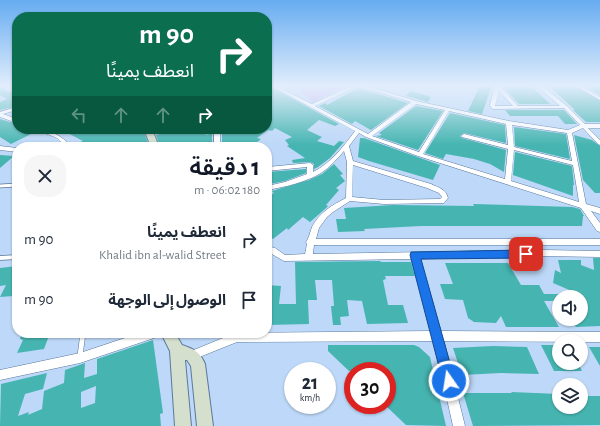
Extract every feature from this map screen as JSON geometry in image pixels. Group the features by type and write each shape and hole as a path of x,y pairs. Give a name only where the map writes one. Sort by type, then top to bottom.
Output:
{"street":[{"path":"368,136 411,105"},
{"path":"429,105 509,123 569,132 583,126 600,126"},
{"path":"492,105 497,109 565,107"},
{"path":"514,105 517,108"},
{"path":"562,105 600,143"},
{"path":"312,106 368,136 420,155 600,211"},
{"path":"420,155 448,109"},
{"path":"0,114 12,110"},
{"path":"0,114 12,119"},
{"path":"508,182 510,148 509,123"},
{"path":"272,187 319,171 346,146 358,131"},
{"path":"569,132 583,205 600,229"},
{"path":"50,134 59,138 63,142"},
{"path":"464,136 576,164"},
{"path":"346,146 350,162 349,199"},
{"path":"0,148 12,149"},
{"path":"309,258 312,235 322,218 330,209 349,199 362,201 424,202 442,201 445,198 441,191 429,186 350,162"},
{"path":"272,169 310,165 310,174"},
{"path":"310,242 600,242"},
{"path":"272,250 284,258 415,255 600,254"},
{"path":"415,255 438,336 459,426"},
{"path":"272,338 438,336 600,337"},
{"path":"0,375 80,358 139,338"},
{"path":"171,338 177,350 184,426"},
{"path":"192,355 237,338"},
{"path":"177,350 192,355 198,364 205,426"}],"lane":[{"path":"0,186 12,185"},
{"path":"0,258 12,257"},
{"path":"80,358 82,338"}],"building":[{"path":"0,105 12,105 12,107 0,110"},
{"path":"272,105 304,105 339,124 335,126 319,120 307,130 322,137 317,141 334,146 339,141 344,142 330,158 314,169 314,164 310,162 293,163 292,160 305,158 287,146 289,145 285,140 292,137 275,128 272,131"},
{"path":"405,105 371,130 355,121 352,124 319,106"},
{"path":"471,105 485,105 482,114 468,111"},
{"path":"569,105 600,105 600,122 586,122 573,110 575,110"},
{"path":"416,106 443,111 418,150 376,136 382,135 379,133"},
{"path":"505,110 564,110 577,124 565,124 558,116 510,116"},
{"path":"450,113 505,125 506,143 464,133 460,136 462,138 506,150 504,172 490,164 474,159 446,154 443,159 425,153"},
{"path":"0,119 12,123 12,134 31,134 12,142 11,144 0,137"},
{"path":"514,127 566,134 570,159 515,146"},
{"path":"70,134 145,134 148,142 80,142 83,141"},
{"path":"212,134 212,142 158,142 156,135"},
{"path":"222,134 262,134 257,138 261,139 257,142 222,142"},
{"path":"574,135 592,140 600,146 600,193 595,193 583,180"},
{"path":"360,138 364,138 440,165 433,180 369,161 358,157"},
{"path":"515,152 572,166 574,185 573,196 513,175"},
{"path":"0,155 12,156 12,158 0,168"},
{"path":"334,164 343,174 340,175 345,181 336,188 339,190 326,205 328,206 310,222 303,217 288,230 287,228 272,238 272,194 274,193 272,191 309,180 322,174"},
{"path":"306,169 306,173 285,181 272,184 272,172"},
{"path":"473,204 572,207 580,209 584,216 582,226 421,226 338,232 336,219 346,219 344,208 393,205 474,206"},
{"path":"593,258 600,258 600,326 576,327 588,326 588,290 569,290 553,283 555,270 561,273 558,260 581,260 581,265 594,270"},
{"path":"295,262 411,262 415,276 385,276 386,279 383,280 388,305 403,305 408,323 367,324 362,301 347,300 349,316 340,317 341,325 333,325 331,306 334,306 332,280 315,280 317,300 308,300 309,324 272,325 272,285 281,286 279,304 296,304"},
{"path":"445,263 508,263 521,285 539,285 544,294 552,294 552,301 544,301 552,315 552,326 559,327 506,327 501,316 496,323 474,322 468,318 463,300 445,299 440,284 453,284"},
{"path":"12,267 12,296 0,297 6,285 0,286 0,268"},
{"path":"48,338 44,349 17,353 23,340 20,339"},
{"path":"153,340 163,413 160,414 161,426 0,426 1,384 47,373 43,389 25,394 18,416 29,412 28,415 42,409 44,391 64,383 65,370 85,363 84,378 97,374 97,359","holes":["96,386 95,403 81,408 81,392"]},
{"path":"328,345 414,345 419,347 430,357 446,426 406,425 394,414 396,414 396,362 344,362 344,366 328,351"},
{"path":"541,345 552,345 552,367"},
{"path":"493,346 527,347 539,374 501,373 462,375 453,348"},
{"path":"589,347 600,347 600,366"},
{"path":"554,370 582,371 554,371"},
{"path":"511,392 552,394 552,414 588,414 588,396 600,396 600,425 473,426 463,393 512,393"}],"route":[{"path":"449,381 415,255 526,254"}]}
